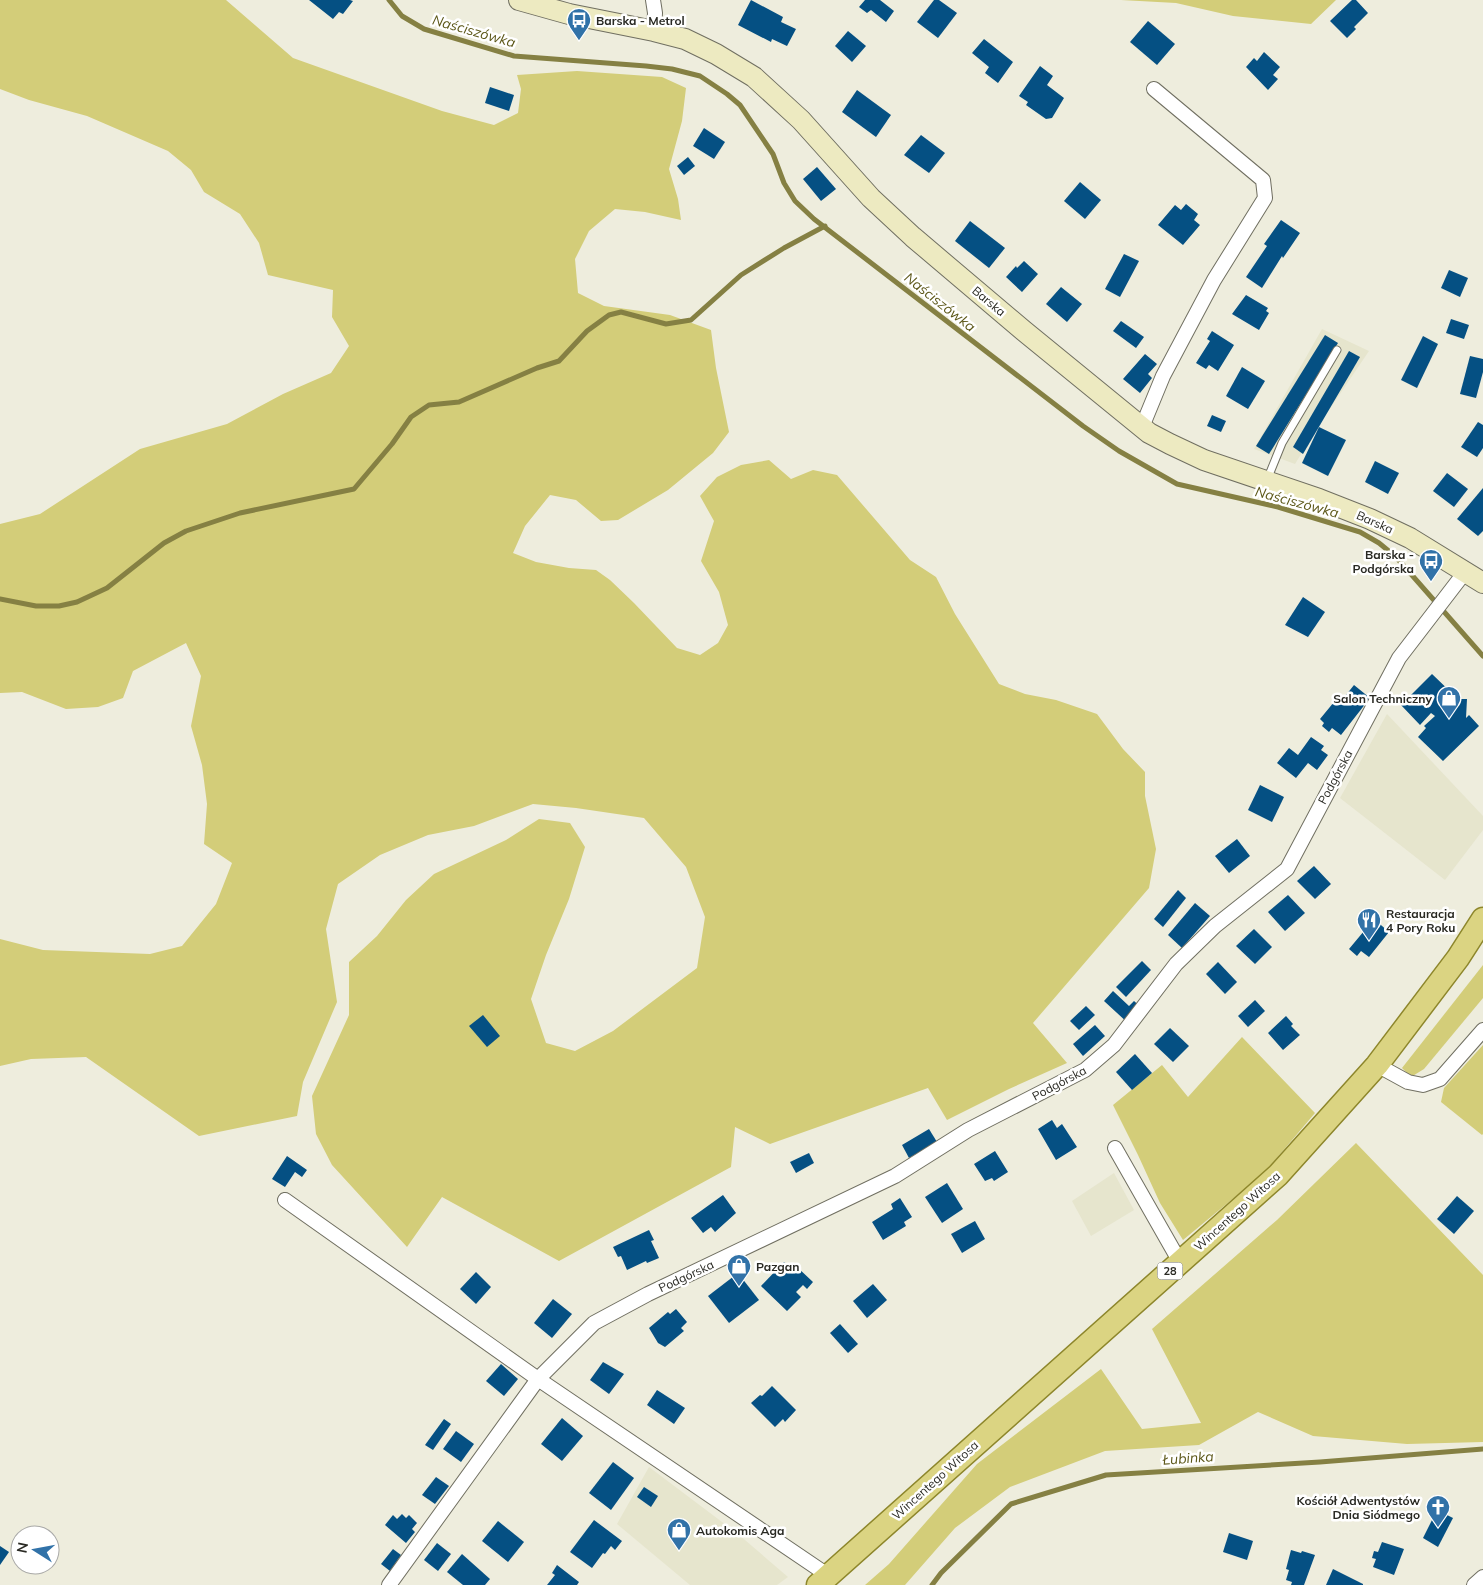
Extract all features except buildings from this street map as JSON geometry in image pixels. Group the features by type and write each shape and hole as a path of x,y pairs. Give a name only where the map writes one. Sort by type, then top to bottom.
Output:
{"main road":[{"name":"Wincentego Witosa","path":"823,1580 1278,1175 1376,1065 1458,958 1483,919"}],"street":[{"name":"Barska","path":"519,0 569,14 685,39 716,54 754,77 801,120 871,198 913,237 1142,427 1170,444 1204,460 1267,480 1370,519 1410,538 1483,583"},
{"path":"653,0 655,14 654,31"},
{"path":"1142,427 1163,376 1214,280 1265,198 1263,180 1154,89"},
{"name":"Podgórska","path":"389,1585 538,1379 594,1323 648,1294 895,1176 968,1130 1085,1070 1114,1045 1176,964 1215,926 1286,868 1399,658 1465,572"},
{"path":"1376,1065 1408,1082 1423,1084 1440,1079 1483,1030"},
{"path":"1115,1148 1180,1262"},
{"path":"285,1200 823,1580"},
{"path":"1474,1585 1483,1577"}],"lane":[{"path":"1267,480 1282,443 1337,350"}],"shaded area":[{"path":"0,0 226,0 293,58 442,111 494,125 518,113 521,89 517,75 577,71 662,77 686,88 682,121 669,169 678,199 681,220 645,212 615,209 589,231 575,259 578,293 604,306 670,315 711,330 716,368 729,432 713,453 668,490 618,520 601,521 576,500 550,495 525,526 513,553 536,562 569,568 596,570 610,580 634,603 677,648 700,655 718,643 728,625 719,592 701,561 714,521 700,496 717,477 741,465 769,460 791,479 813,470 837,475 910,560 936,577 955,614 999,684 1025,694 1056,700 1097,714 1123,749 1145,772 1145,796 1156,849 1149,888 1033,1023 1067,1063 947,1120 928,1088 770,1144 735,1127 731,1167 559,1261 442,1197 407,1247 332,1165 316,1134 312,1096 349,1015 349,962 377,936 406,900 434,874 506,840 539,819 570,823 585,847 569,899 546,955 531,999 546,1043 575,1051 613,1031 697,968 705,917 686,867 644,818 533,804 474,826 428,835 380,855 338,884 326,929 337,1002 303,1082 297,1116 199,1136 86,1057 31,1059 0,1066 0,939 43,950 150,954 182,946 216,904 232,863 204,844 207,804 202,765 191,726 201,676 186,643 133,671 123,698 98,707 66,709 22,692 0,693 0,524 40,514 140,449 227,424 283,394 331,373 349,346 332,317 333,290 268,275 259,243 240,214 204,192 191,170 168,151 87,116 29,100 0,89"},
{"path":"1121,0 1336,0 1311,24 1233,16 1176,3"},
{"path":"1322,329 1369,351 1295,464 1254,449"},
{"path":"1387,714 1483,816 1483,830 1445,880 1340,798"},
{"path":"1483,965 1483,998 1424,1069 1411,1077 1402,1068"},
{"path":"1242,1037 1315,1113 1264,1173 1183,1240 1160,1203 1113,1105 1162,1065 1188,1097"},
{"path":"1483,1045 1482,1135 1441,1102 1444,1088"},
{"path":"1356,1143 1483,1275 1483,1442 1407,1444 1313,1436 1258,1412 1199,1445 1105,1451 1010,1487 955,1528 905,1585 865,1585 889,1564 977,1464 1101,1369 1142,1429 1201,1423 1152,1329 1277,1220"},
{"path":"1114,1173 1134,1210 1091,1236 1072,1201"},
{"path":"649,1467 738,1534 788,1577 777,1585 690,1585 617,1524"}],"waterway":[{"name":"Naściszówka","path":"389,0 402,16 424,29 514,56 646,66 672,69 700,76 740,105 773,154 784,183 795,201 814,219 1083,426 1119,451 1177,484 1278,507 1360,532 1379,543 1396,557 1483,656"},
{"path":"0,599 36,606 59,606 77,602 107,588 164,543 186,531 240,513 354,489 392,444 411,417 429,405 459,402 537,368 559,361 587,331 609,315 621,312 666,324 691,320 741,275 784,248 825,226"},
{"name":"Łubinka","path":"932,1585 941,1573 1011,1504 1106,1475 1320,1462 1483,1449"}],"place":[{"name":"Barska - Metrol","path":"579,41"},
{"name":"Barska - Podgórska","path":"1431,582"},
{"name":"Salon Techniczny","path":"1449,719"},
{"name":"Restauracja 4 Pory Roku","path":"1369,941"},
{"name":"Pazgan","path":"739,1287"},
{"name":"Kościół Adwentystów Dnia Siódmego","path":"1438,1528"},
{"name":"Autokomis Aga","path":"679,1551"}]}
